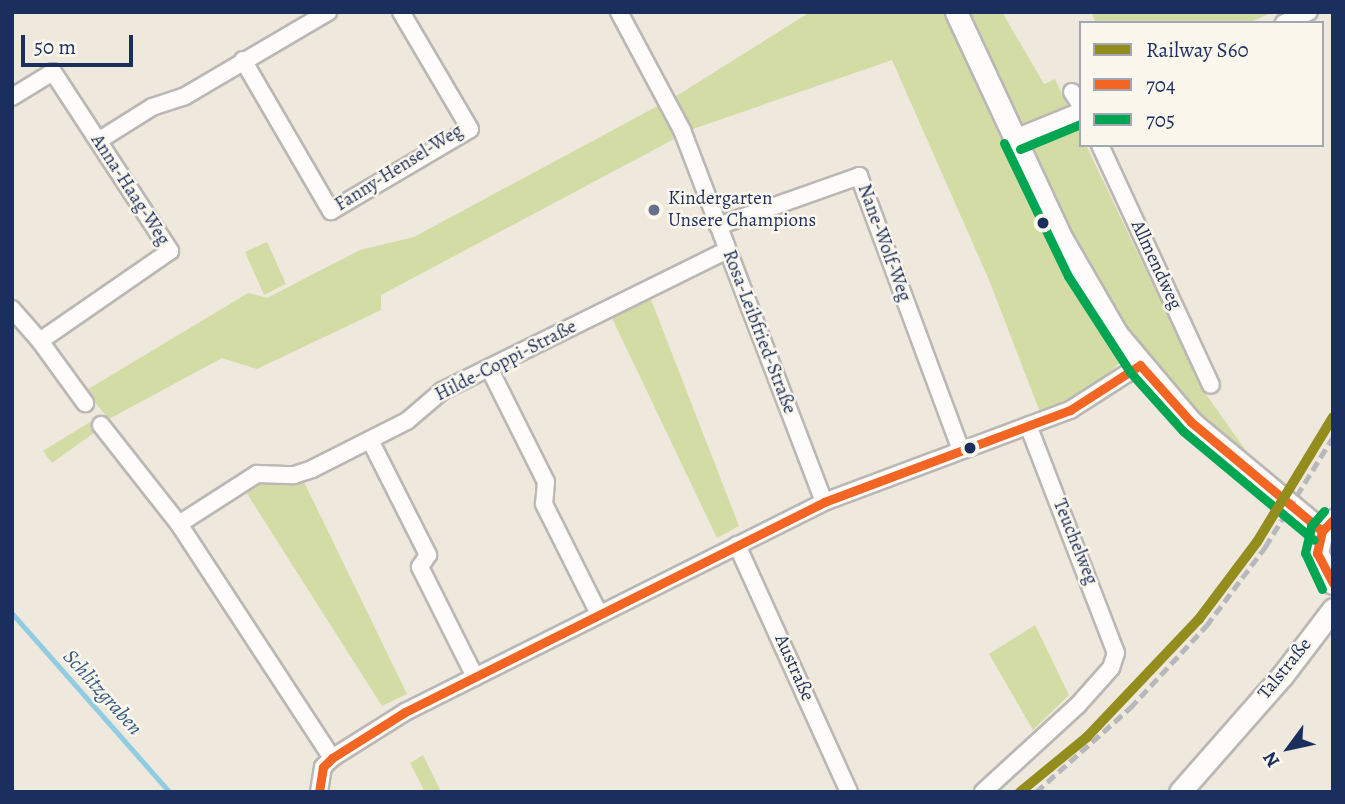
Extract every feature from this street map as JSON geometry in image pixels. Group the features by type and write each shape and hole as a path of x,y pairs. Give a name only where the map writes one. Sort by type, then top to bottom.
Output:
{"main road":[{"path":"956,12 1079,271 1140,365 1191,422 1328,526 1320,565 1333,583"},
{"name":"Talstraße","path":"1180,792 1282,676 1333,608"}],"street":[{"name":"Fanny-Hensel-Weg","path":"243,60 331,211 470,129 401,12"},
{"name":"Rosa-Leibfried-Straße","path":"619,12 678,122 824,502"},
{"path":"1289,21 1309,12"},
{"path":"98,141 320,14"},
{"name":"Anna-Haag-Weg","path":"12,97 53,72 170,251 40,341"},
{"path":"1072,92 1079,104"},
{"path":"1015,138 1079,109"},
{"name":"Allmendweg","path":"1101,147 1212,385"},
{"name":"Nane-Wolf-Weg","path":"718,226 859,176 961,450"},
{"name":"Hilde-Coppi-Straße","path":"179,524 257,474 302,473 370,440 418,414 442,391 727,250"},
{"path":"12,309 40,341 85,403"},
{"path":"319,792 323,767 332,758 405,712 824,502 1094,398 1140,365"},
{"path":"489,368 546,482 544,505 599,614"},
{"path":"101,425 179,524 332,758"},
{"name":"Teuchelweg","path":"983,792 1077,705 1115,660 1111,632 1028,425"},
{"path":"370,440 428,555 420,567 475,677"},
{"name":"Austraße","path":"737,545 849,792"}],"green space":[{"path":"810,12 1002,12 1044,84 1055,79 1079,130 1079,147 1087,147 1203,390 1249,455 1196,410 1138,346 1095,386 1040,412 989,280 892,60 693,129 381,295 381,310 257,369 222,358 109,419 85,391 248,293 267,298 360,250 414,237 678,95"},
{"path":"1091,12 1273,12 1253,21 1095,21"},
{"path":"267,242 286,284 264,295 245,252"},
{"path":"650,297 739,526 717,538 611,316"},
{"path":"90,422 98,430 52,463 43,451"},
{"path":"304,482 407,694 382,706 246,492 259,484"},
{"path":"1035,625 1069,695 1033,730 989,654"},
{"path":"423,755 441,792 425,792 410,763"}],"waterway":[{"name":"Schlitzgraben","path":"12,613 170,792"}],"railway":[{"path":"1036,792 1130,708 1206,626 1265,547 1333,437"}],"rail line":[{"name":"S60","path":"1020,792 1087,737 1199,619 1257,542 1333,417"}],"transit line":[{"name":"705","path":"1020,149 1079,125"},
{"name":"705","path":"1004,143 1068,276 1130,372 1183,431 1314,540"},
{"name":"704","path":"1140,365 1191,422 1322,531"},
{"name":"704","path":"319,792 323,767 332,758 405,712 824,502 1070,410 1140,365"},
{"name":"705","path":"1322,589 1305,553 1311,526 1324,511"},
{"name":"704","path":"1333,520 1322,531 1317,553 1333,583"}],"place":[{"name":"Kindergarten Unsere Champions","path":"654,210"}]}
